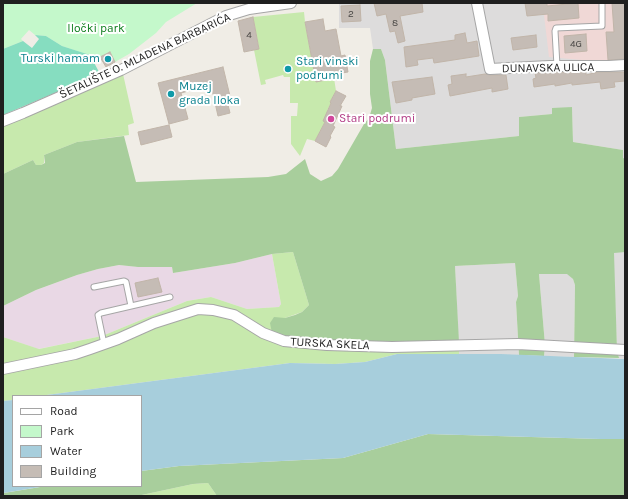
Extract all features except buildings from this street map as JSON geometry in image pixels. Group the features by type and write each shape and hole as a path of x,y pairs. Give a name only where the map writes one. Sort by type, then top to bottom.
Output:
{"street":[{"name":"ŠETALIŠTE O. MLADENA BARBARIĆA","path":"3,121 121,70 226,16 249,8 291,3"},
{"name":"DUNAVSKA ULICA","path":"477,3 490,69 625,65"},
{"name":"TURSKA SKELA","path":"3,369 75,354 104,344 154,323 198,309 213,310 234,315 263,333 284,341 326,345 392,347 518,344 625,350"}],"lane":[{"path":"557,66 556,28 602,26 602,3"},
{"path":"94,287 124,281 126,282 131,306"},
{"path":"104,344 98,315 100,313 170,297"}],"shaded area":[{"path":"339,3 625,3 625,159 623,159 623,150 573,142 572,107 552,114 519,117 519,136 396,149 385,60 381,49 373,49 370,28 339,28"},
{"path":"547,3 625,3 625,61 603,62 549,57 544,15 548,14"},
{"path":"613,252 625,252 625,359 619,358 617,350"},
{"path":"272,254 281,304 279,307 247,309 211,297 187,301 102,336 38,349 3,337 3,306 36,290 77,275 119,265 138,267 172,267 173,273 235,263"},
{"path":"515,263 518,296 516,302 519,355 459,354 455,266"},
{"path":"539,274 568,274 573,279 575,285 574,357 544,356 545,345"}],"green space":[{"name":"Iločki park","path":"3,3 197,3 166,22 156,33 129,54 115,62 110,52 93,61 89,55 62,46 46,36 35,35 29,30 21,39 23,41 3,49"},
{"path":"304,12 316,81 334,78 336,91 330,102 331,103 327,111 329,112 324,121 325,122 315,141 307,139 300,156 291,144 291,116 297,116 298,103 290,103 290,77 284,77 283,75 265,80 266,84 261,85 254,50 259,48 253,17"},
{"path":"35,35 46,36 62,46 90,55 99,72 64,89 3,115 3,49 23,41 32,48 39,39"},
{"path":"373,49 381,49 385,60 396,149 519,136 519,117 552,114 552,108 572,107 573,142 623,150 623,158 625,159 625,252 614,253 617,350 619,358 574,357 575,285 573,279 567,274 539,274 545,345 544,356 519,355 516,302 518,296 515,263 455,266 459,342 366,344 298,339 272,333 270,323 274,317 285,318 295,315 302,312 309,305 293,252 272,254 235,263 173,273 172,267 138,267 119,265 77,275 36,290 3,306 3,174 33,160 36,165 41,165 45,163 44,155 77,142 124,136 136,182 268,177 286,174 305,159 310,174 321,181 332,176 338,169 369,118 372,108 370,94 370,61"},
{"path":"123,74 134,123 128,125 129,135 77,142 44,155 44,163 41,165 36,165 33,160 3,174 3,125"},
{"path":"293,252 309,305 302,312 285,318 459,342 459,354 397,354 365,362 335,364 290,363 47,395 12,395 12,400 3,401 3,337 39,349 102,336 187,301 211,297 247,309 279,307 281,304 272,254"},
{"path":"428,434 625,439 625,496 217,496 208,483 193,484 137,496 3,496 3,493 40,487 142,487 142,471 179,466 343,458"},
{"path":"208,483 217,496 137,496 193,484"}],"water":[{"path":"397,354 501,354 625,359 625,439 428,434 343,458 179,466 142,471 142,395 47,395 290,363 335,364 365,362"},
{"path":"12,400 12,487 40,487 3,493 3,401"}],"place":[{"name":"Turski hamam","path":"108,59"},
{"name":"Stari vinski podrumi","path":"288,69"},
{"name":"Muzej grada Iloka","path":"171,94"},
{"name":"Stari podrumi","path":"331,119"}]}
